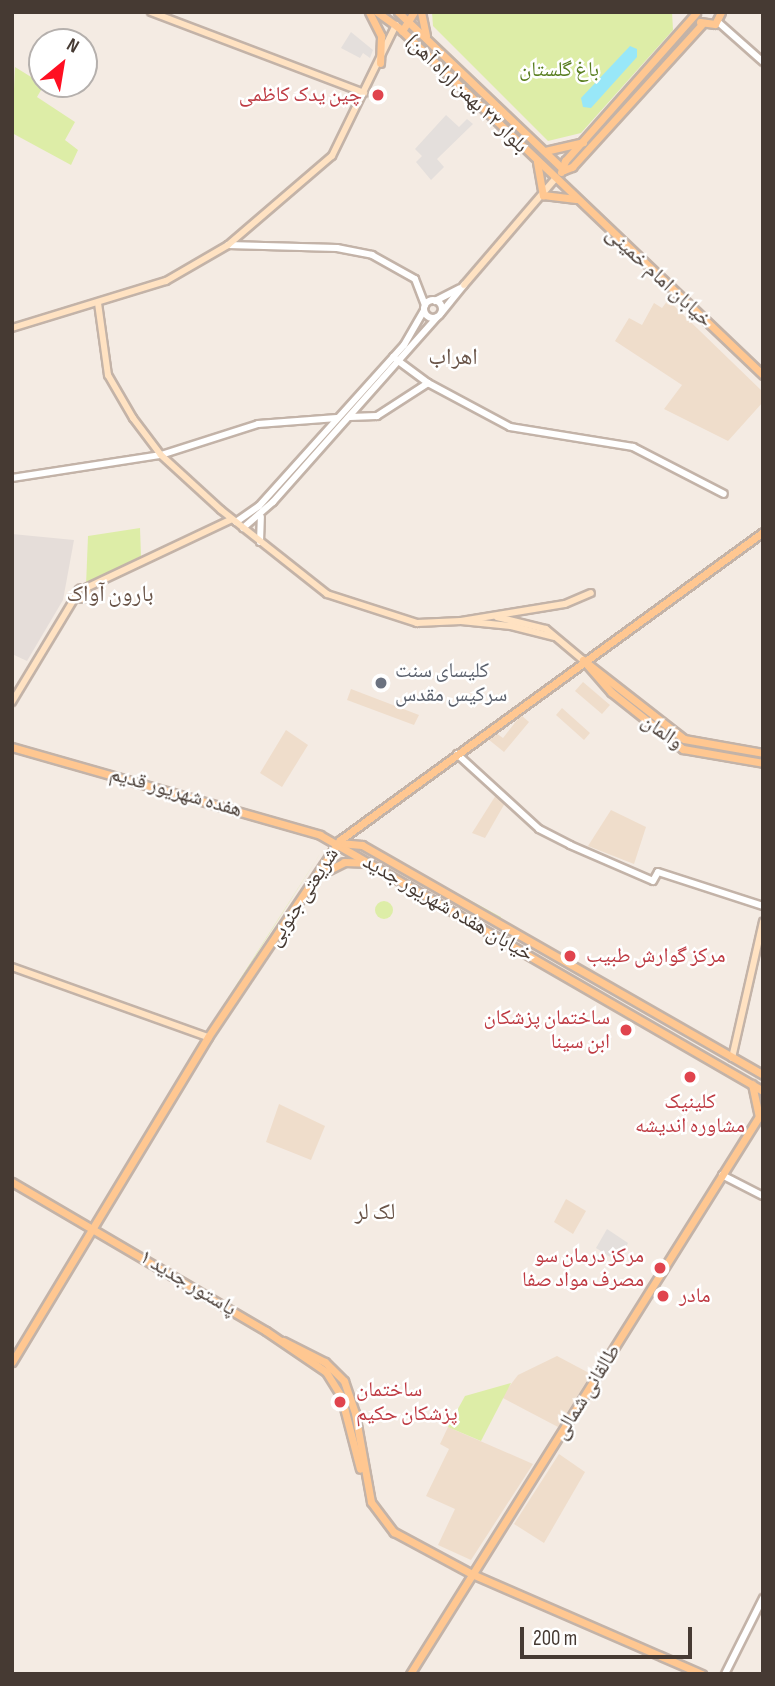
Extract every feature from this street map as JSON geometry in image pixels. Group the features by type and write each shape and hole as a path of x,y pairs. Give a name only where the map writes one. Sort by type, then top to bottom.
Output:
{"main road":[{"path":"150,12 364,93"},
{"path":"369,12 381,36 380,63"},
{"name":"بلوار ۲۲ بهمن (راه آهن)","path":"377,12 399,28 555,179"},
{"path":"421,12 426,36"},
{"path":"464,285 555,179 564,170 572,167 702,24 718,22 721,12"},
{"path":"399,28 401,13"},
{"name":"بلوار ۲۲ بهمن (راه آهن)","path":"401,13 412,16 426,36 564,170"},
{"path":"564,170 565,161 696,13 702,24"},
{"path":"12,328 166,281 228,245 332,156 399,28 412,16"},
{"path":"545,151 584,141"},
{"path":"537,162 542,195"},
{"name":"خیابان امام خمینی","path":"555,179 763,375"},
{"path":"542,195 576,199"},
{"path":"98,303 108,375 133,418 162,455 234,521 305,580 348,604 395,620 461,621 579,601 591,593"},
{"path":"12,702 78,597 86,590 100,581 234,521"},
{"name":"شریعتی جنوبی","path":"12,1362 208,1037 337,843 583,660 763,533"},
{"name":"والمان","path":"491,616 539,626 684,739 763,753"},
{"name":"والمان","path":"461,621 511,626 554,637"},
{"name":"والمان","path":"583,660 611,692 682,749 763,762"},
{"path":"611,692 617,685"},
{"name":"هفده شهریور قدیم","path":"12,747 251,813 337,843"},
{"name":"خیابان هفده شهریور جدید","path":"337,843 763,1091"},
{"name":"خیابان هفده شهریور جدید","path":"337,843 362,845 762,1074"},
{"path":"318,875 344,862 372,864"},
{"path":"732,1058 763,921"},
{"path":"12,967 208,1037"},
{"path":"752,1084 761,1114"},
{"name":"طالقانی شمالی","path":"410,1674 761,1114"},
{"name":"پاستور جدید ۱","path":"12,1182 92,1226 283,1341 331,1378 341,1396 374,1509 394,1532 472,1574 702,1674"}],"street":[{"path":"718,22 763,62"},
{"path":"228,245 337,248 372,255 410,275 425,308 439,315"},
{"path":"260,542 257,527 262,510 337,418 410,337 425,308 464,285"},
{"path":"243,528 350,417 464,285"},
{"path":"435,300 439,315"},
{"path":"393,357 428,383 510,427 633,447 724,494"},
{"path":"350,417 377,416 428,383"},
{"path":"12,478 162,455 258,424 337,418"},
{"path":"234,521 262,510"},
{"path":"457,754 539,828 570,845 653,881 658,872 763,906"},
{"path":"722,1175 763,1196"},
{"path":"725,1674 763,1598"}],"shaded area":[{"path":"351,32 373,50 370,58 363,53 360,58 341,48"},
{"path":"446,115 459,127 467,119 473,124 437,159 444,167 431,180 416,162 422,156 415,149"},
{"path":"668,300 763,392 763,402 728,441 664,409 682,385 615,341 629,318 642,325 654,303 662,308"},
{"path":"12,534 74,540 63,600 27,661 12,654"},
{"path":"583,682 610,705 602,714 575,691"},
{"path":"351,689 419,715 414,725 347,700"},
{"path":"562,708 590,733 584,740 556,715"},
{"path":"521,715 529,722 504,752 488,739 496,733 503,738"},
{"path":"286,730 308,745 282,787 260,773"},
{"path":"496,795 505,803 485,838 472,833"},
{"path":"611,810 646,827 634,864 588,846"},
{"path":"279,1104 325,1126 311,1160 266,1142"},
{"path":"566,1199 586,1211 573,1234 554,1222"},
{"path":"607,1229 628,1243 618,1262 596,1248"},
{"path":"557,1356 591,1374 558,1427 501,1397 518,1375"},
{"path":"448,1427 533,1464 471,1560 438,1545 455,1509 426,1496 449,1449 440,1444"},
{"path":"559,1454 585,1472 544,1543 514,1524"}],"green space":[{"name":"باغ گلستان","path":"432,12 672,12 673,30 581,133 548,141 433,26"},
{"path":"15,67 28,75 28,98 39,98 75,122 65,140 78,150 71,165 12,133"},
{"path":"140,528 141,556 86,586 88,536"},
{"path":"368,845 501,917 499,922"},
{"path":"323,849 211,1026 210,1026"},
{"path":"384,901 390,904 393,910 390,916 384,919 378,916 375,910 378,904"},
{"path":"511,1383 481,1441 448,1427 465,1396"}],"water":[{"path":"630,46 637,49 637,57 591,108 583,107 581,98"}],"place":[{"name":"چین یدک کاظمی","path":"378,95"},
{"name":"کلیسای سنت سرکیس مقدس","path":"381,683"},
{"name":"مرکز گوارش طبیب","path":"570,956"},
{"name":"ساختمان پزشکان ابن سینا","path":"626,1030"},
{"name":"کلینیک مشاوره اندیشه","path":"690,1077"},
{"name":"مرکز درمان سو مصرف مواد صفا","path":"660,1268"},
{"name":"مادر","path":"663,1296"},
{"name":"ساختمان پزشکان حکیم","path":"340,1402"}],"district":[{"name":"اهراب","path":"453,357"},
{"name":"بارون آواک","path":"110,594"},
{"name":"لک لر","path":"375,1212"}]}
